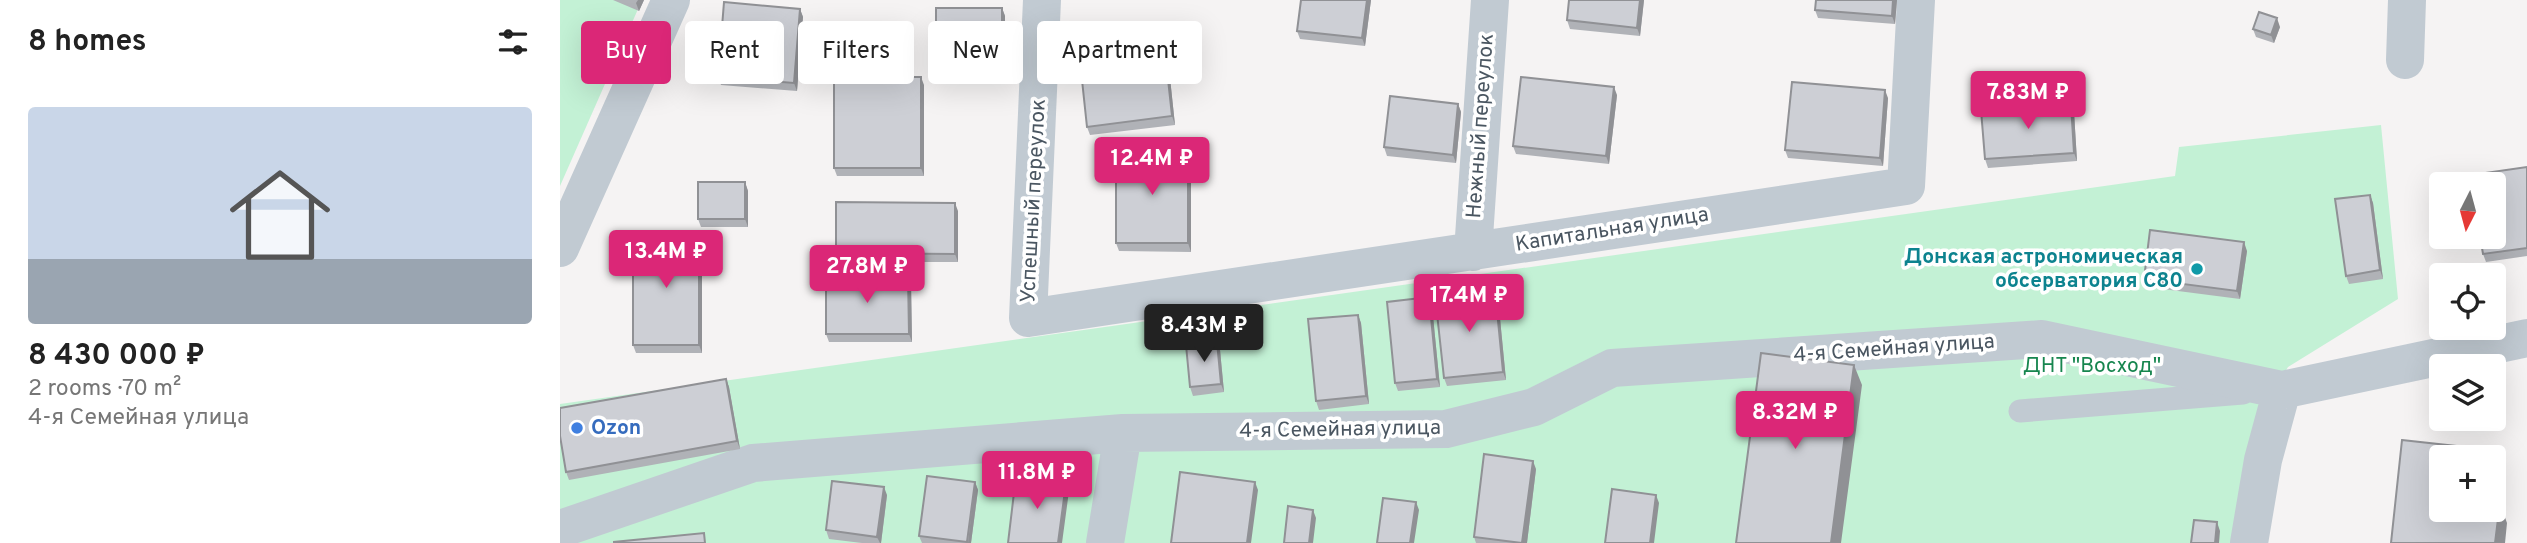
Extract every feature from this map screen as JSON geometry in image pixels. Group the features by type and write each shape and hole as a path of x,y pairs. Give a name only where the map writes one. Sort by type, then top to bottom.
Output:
{"street":[{"path":"560,248 671,0"},
{"name":"Успешный переулок","path":"1028,317 1042,0"},
{"name":"Нежный переулок","path":"1473,252 1490,0"},
{"name":"Капитальная улица","path":"1028,317 1906,186 1916,0"},
{"path":"2405,60 2407,0"},
{"path":"2249,543 2263,460 2282,390 2527,338"},
{"name":"4-я Семейная улица","path":"560,529 753,463 1123,433 1446,429 1534,407 1612,369 2042,340 2282,390"},
{"path":"1105,543 1123,433"}],"lane":[{"path":"2020,411 2282,390"}],"green space":[{"path":"560,0 642,0 633,21 581,21 581,84 605,84 560,186"},
{"name":"ДНТ \"Восход\"","path":"2381,125 2398,299 2288,367 2265,404 2239,543 560,543 560,404 2175,176 2179,147"}],"building":[{"path":"1301,0 1367,0 1362,38 1297,31"},
{"path":"1569,0 1640,0 1637,28 1567,20"},
{"path":"1816,0 1893,0 1892,16 1815,10"},
{"path":"724,2 800,9 794,83 784,82 784,21 722,21"},
{"path":"936,8 1002,8 1002,21 936,21"},
{"path":"2259,12 2277,18 2271,35 2253,29"},
{"path":"914,77 921,77 921,168 834,168 834,84 914,84"},
{"path":"1521,77 1614,87 1606,156 1513,146"},
{"path":"1792,82 1885,90 1880,158 1785,150"},
{"path":"1082,84 1169,84 1172,116 1087,127"},
{"path":"1390,96 1458,104 1453,155 1384,147"},
{"path":"2071,104 2074,153 1985,159 1981,110"},
{"path":"1116,151 1188,151 1188,243 1116,243"},
{"path":"2527,167 2527,248 2483,254 2482,249 2506,249 2506,172 2492,172"},
{"path":"698,182 745,182 745,219 698,219"},
{"path":"2370,195 2380,270 2346,276 2335,199"},
{"path":"836,202 955,203 955,254 836,253"},
{"name":"Донская астрономическая обсерватория C80","path":"2150,230 2244,242 2237,291 2144,279"},
{"path":"633,235 699,235 699,345 633,345"},
{"path":"826,275 908,275 909,334 826,334"},
{"path":"1495,290 1503,372 1444,378 1435,295"},
{"path":"1429,297 1437,379 1395,383 1387,302"},
{"path":"1358,315 1366,396 1316,401 1308,319"},
{"path":"1217,342 1221,384 1190,387 1186,345"},
{"path":"1761,353 1854,365 1831,543 1736,543"},
{"path":"726,379 737,441 566,472 560,436 560,408"},
{"path":"2402,440 2447,445 2429,445 2429,522 2498,522 2495,543 2391,543"},
{"path":"1484,454 1533,461 1522,543 1474,537"},
{"path":"1180,472 1255,482 1247,543 1171,543"},
{"path":"927,476 975,482 967,542 919,536"},
{"path":"1016,476 1066,483 1058,543 1008,543"},
{"path":"832,481 884,487 877,537 826,530"},
{"path":"1612,489 1656,495 1650,543 1605,543"},
{"path":"1383,498 1416,502 1410,543 1377,543"},
{"path":"1288,506 1313,510 1309,543 1284,543"},
{"path":"2194,520 2217,522 2215,543 2191,543"},
{"path":"704,533 705,543 614,543 614,542"}],"place":[{"name":"Донская астрономическая обсерватория C80","path":"2197,269"},
{"name":"Ozon","path":"577,428"}]}
